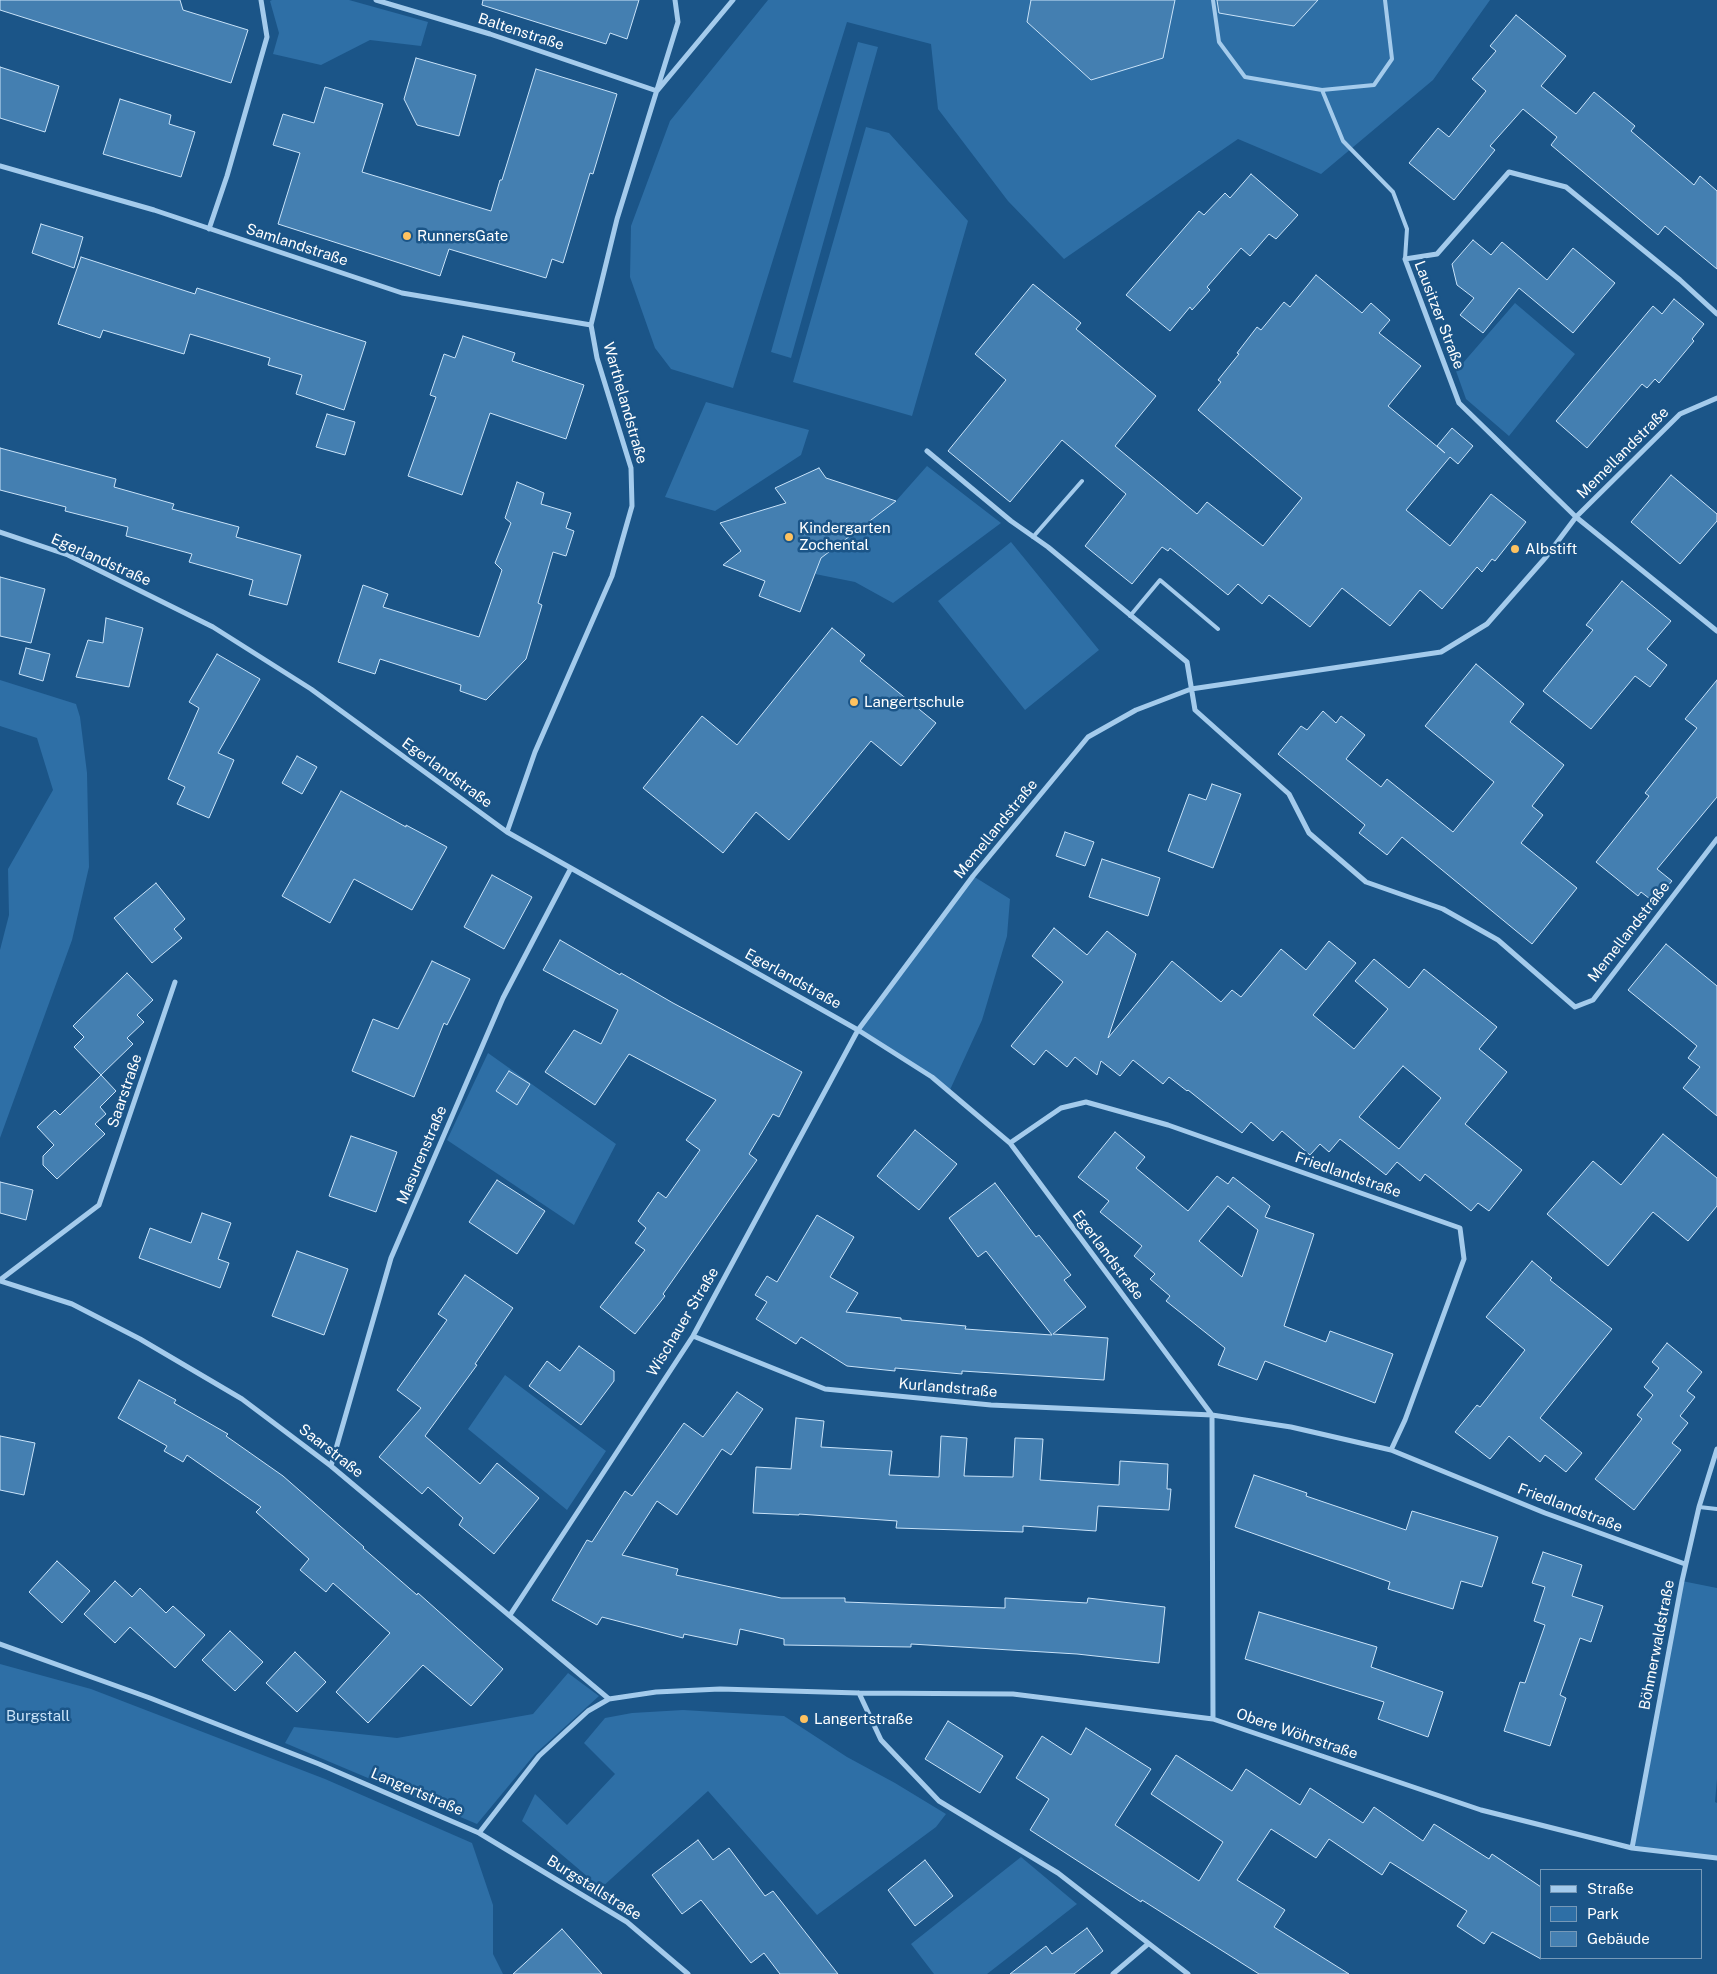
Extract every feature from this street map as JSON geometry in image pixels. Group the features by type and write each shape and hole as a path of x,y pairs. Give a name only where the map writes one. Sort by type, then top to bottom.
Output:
{"street":[{"path":"209,229 227,176 267,37 261,0"},
{"name":"Baltenstraße","path":"376,0 490,34 658,91"},
{"name":"Warthelandstraße","path":"507,832 535,752 612,576 632,506 631,468 597,358 591,325 617,219 678,22 675,0"},
{"path":"658,91 733,0"},
{"name":"Samlandstraße","path":"0,166 154,210 402,293 591,325"},
{"name":"Lausitzer Straße","path":"1576,517 1459,403 1405,259 1437,254 1509,172 1566,187 1680,280 1717,314"},
{"name":"Memellandstraße","path":"858,1030 973,876 1088,737 1136,710 1191,689 1441,652 1487,624 1546,557 1576,517 1680,414 1717,398"},
{"name":"Memellandstraße","path":"927,451 1187,662 1195,710 1289,794 1309,833 1366,882 1443,909 1498,940 1575,1006 1593,1000 1717,839"},
{"name":"Memellandstraße","path":"1576,517 1717,631"},
{"name":"Egerlandstraße","path":"0,532 68,555 213,627 311,689 507,832 858,1030 932,1077 1010,1143 1212,1415"},
{"name":"Masurenstraße","path":"331,1466 391,1258 503,998 571,868"},
{"name":"Saarstraße","path":"0,1281 99,1205 175,982"},
{"name":"Wischauer Straße","path":"510,1615 692,1336 858,1030"},
{"name":"Friedlandstraße","path":"1010,1143 1061,1108 1086,1102 1168,1125 1460,1228 1464,1259 1405,1420 1392,1450"},
{"name":"Saarstraße","path":"0,1281 72,1304 140,1339 242,1398 331,1466 609,1699"},
{"name":"Kurlandstraße","path":"692,1336 825,1389 990,1405 1212,1415"},
{"path":"1212,1415 1214,1719"},
{"name":"Friedlandstraße","path":"1212,1415 1291,1427 1392,1450 1545,1513 1686,1564"},
{"name":"Böhmerwaldstraße","path":"1632,1848 1670,1635 1700,1507 1717,1449"},
{"name":"Langertstraße","path":"0,1644 186,1712 319,1764 479,1833"},
{"path":"479,1833 538,1756 588,1711 609,1699 656,1692 720,1689 859,1693 880,1740 938,1801 1058,1873 1188,1974"},
{"name":"Obere Wöhrstraße","path":"859,1693 1013,1694 1214,1719 1481,1810 1632,1848 1717,1858"},
{"name":"Burgstallstraße","path":"479,1833 627,1922 688,1974"},
{"path":"1113,1974 1148,1944"}],"lane":[{"path":"1213,0 1219,42 1245,78 1322,90 1374,86 1392,59 1385,0"},
{"path":"1322,90 1344,141 1394,192 1407,229 1405,259"},
{"path":"1033,537 1082,481"},
{"path":"1130,616 1160,580 1218,629"},
{"path":"1700,1507 1717,1509"}],"green space":[{"path":"349,0 428,22 421,46 370,40 321,65 273,54 279,33 270,1"},
{"path":"768,0 1490,0 1433,80 1321,174 1238,139 1064,259 1008,201 938,109 931,44 847,22 733,388 671,369 655,348 630,277 631,226 670,121"},
{"path":"858,42 878,47 791,358 771,352"},
{"path":"866,127 889,133 968,221 912,416 793,382"},
{"path":"1515,303 1575,354 1509,436 1466,399 1456,371"},
{"path":"706,402 809,430 801,455 715,511 665,497"},
{"path":"927,466 1001,523 893,603 855,582 815,574 805,570 896,501"},
{"path":"1011,542 1099,650 1025,710 938,601"},
{"path":"0,680 76,704 80,717 87,773 89,867 72,940 0,1138 0,950 9,915 8,869 53,790 37,738 0,726"},
{"path":"973,876 1010,899 1007,936 982,1020 949,1092 932,1077 859,1030"},
{"path":"488,1053 616,1144 574,1225 447,1140"},
{"path":"505,1375 606,1451 567,1510 468,1429"},
{"path":"1682,1581 1717,1588 1717,1779 1715,1802 1717,1803 1717,1858 1632,1848"},
{"name":"Burgstall","path":"0,1664 91,1689 325,1779 472,1843 493,1905 493,1954 503,1974 0,1974"},
{"path":"568,1673 599,1696 535,1754 477,1824 285,1743 294,1727 397,1738 533,1714"},
{"path":"683,1710 784,1716 847,1757 946,1814 936,1827 817,1915 708,1791 601,1888 522,1821 535,1794 567,1825 615,1774 584,1743 605,1718 632,1713"},
{"path":"1021,1857 1077,1904 987,1974 934,1974 911,1944"}],"building":[{"path":"0,0 180,0 183,10 248,30 231,83 0,10"},
{"path":"483,0 639,0 627,39 610,33 606,44 482,5"},
{"path":"1031,0 1175,0 1163,58 1091,80 1027,22"},
{"path":"1217,0 1318,0 1294,26 1219,13"},
{"path":"1516,15 1566,56 1541,86 1576,114 1594,92 1635,126 1631,131 1694,185 1700,176 1717,191 1717,269 1665,226 1658,235 1551,145 1557,137 1523,109 1490,146 1495,150 1454,200 1409,163 1438,128 1449,137 1486,91 1472,79 1496,51 1490,46"},
{"path":"416,58 476,75 459,136 417,125 404,99"},
{"path":"0,67 59,86 45,132 0,118"},
{"path":"536,69 617,94 593,174 590,173 563,263 552,259 546,278 449,249 440,276 278,224 300,153 273,145 283,114 314,123 325,87 383,104 362,172 491,211"},
{"path":"120,99 171,115 169,124 195,132 181,177 103,154"},
{"path":"1251,174 1298,215 1276,239 1269,234 1250,256 1241,248 1207,287 1210,290 1192,310 1190,307 1170,331 1126,295 1199,211 1204,215 1225,193 1230,198"},
{"path":"41,224 83,237 74,268 32,253"},
{"path":"1473,240 1491,255 1502,242 1547,280 1573,248 1615,283 1573,333 1519,288 1483,333 1460,315 1474,298 1457,285 1452,264"},
{"path":"81,257 195,294 197,288 366,342 344,410 296,394 302,375 268,365 270,358 190,334 184,354 103,330 100,338 58,324"},
{"path":"1316,275 1362,313 1371,303 1390,320 1379,333 1421,366 1388,406 1445,453 1437,446 1452,428 1473,446 1458,464 1450,457 1406,510 1450,546 1491,494 1526,522 1495,561 1492,559 1482,572 1477,567 1442,609 1420,590 1390,626 1342,588 1310,627 1269,595 1262,604 1238,584 1228,595 1170,548 1168,551 1162,547 1132,584 1085,546 1126,494 1062,440 1010,502 948,451 1006,380 975,354 1033,284 1081,323 1076,329 1156,396 1115,446 1197,514 1207,502 1263,546 1302,498 1198,410 1221,382 1218,380 1239,354 1237,353 1257,327 1261,330 1284,302 1290,307"},
{"path":"1674,299 1704,324 1692,339 1694,341 1659,383 1655,379 1647,388 1642,384 1587,448 1556,421 1653,306 1662,314"},
{"path":"463,336 515,353 512,361 584,385 566,439 490,413 462,495 408,476 436,397 430,395 444,354 455,358"},
{"path":"327,414 355,422 345,455 316,447"},
{"path":"0,448 116,479 114,487 174,504 172,509 239,527 236,537 301,555 287,605 249,595 253,580 189,562 192,554 126,536 128,527 65,511 66,507 0,490"},
{"name":"Kindergarten Zochental","path":"819,468 826,478 896,501 821,558 800,612 759,596 765,581 723,565 741,551 720,523 786,503 775,488"},
{"path":"1671,475 1717,514 1717,521 1680,564 1631,522"},
{"path":"517,482 544,493 541,504 571,513 566,528 574,531 566,556 553,552 538,603 542,605 526,659 486,700 460,691 461,685 380,659 375,674 338,662 363,585 388,594 383,607 479,637 502,570 495,563 511,523 505,518"},
{"path":"0,577 45,589 31,643 0,636"},
{"path":"1622,581 1671,621 1647,649 1667,665 1650,687 1635,676 1591,729 1543,691 1593,630 1586,625"},
{"path":"106,618 143,628 129,687 76,677 88,640 103,643"},
{"name":"Langertschule","path":"832,628 865,655 860,661 936,723 901,766 871,741 789,840 756,812 723,853 643,788 702,716 737,745"},
{"path":"26,648 50,654 43,681 19,674"},
{"path":"217,654 260,679 218,753 234,760 209,818 177,804 185,787 168,779 199,708 189,702"},
{"path":"1476,664 1524,704 1510,722 1564,765 1532,806 1543,815 1521,843 1577,888 1532,944 1402,837 1387,855 1359,833 1365,825 1278,754 1301,726 1307,730 1323,711 1336,723 1341,716 1365,735 1346,759 1381,787 1387,779 1453,832 1494,782 1425,726"},
{"path":"1717,680 1717,797 1657,869 1672,881 1654,902 1641,892 1638,896 1596,862 1649,796 1645,793 1697,728 1685,719"},
{"path":"297,756 317,767 302,794 282,783"},
{"path":"1212,784 1241,794 1213,868 1168,851 1189,794 1206,800"},
{"path":"341,791 447,847 412,910 354,879 330,923 282,896"},
{"path":"1065,832 1094,842 1085,866 1056,856"},
{"path":"1102,859 1160,878 1148,916 1089,897"},
{"path":"492,875 532,897 504,949 464,927"},
{"path":"156,883 185,919 174,929 182,938 152,963 114,918"},
{"path":"1054,928 1087,955 1107,931 1136,954 1108,1038 1172,961 1221,1002 1232,990 1241,997 1281,949 1306,970 1329,941 1356,963 1313,1015 1354,1049 1388,1009 1355,981 1374,959 1409,988 1424,969 1497,1027 1479,1049 1507,1072 1465,1124 1522,1170 1489,1211 1478,1203 1471,1211 1425,1174 1420,1181 1397,1162 1386,1175 1340,1139 1329,1152 1320,1144 1310,1155 1282,1131 1273,1141 1251,1122 1242,1133 1169,1077 1163,1084 1133,1060 1120,1076 1101,1061 1097,1075 1075,1057 1067,1067 1046,1050 1034,1065 1011,1046 1063,982 1032,956","holes":["1403,1066 1441,1098 1399,1149 1359,1117"]},
{"path":"560,940 620,975 621,973 802,1072 779,1117 773,1114 749,1154 757,1160 663,1294 665,1296 635,1334 600,1307 645,1250 635,1243 646,1228 638,1221 658,1192 666,1198 700,1150 686,1140 716,1100 629,1054 595,1105 545,1072 574,1030 601,1044 618,1010 543,970"},
{"path":"1666,944 1717,986 1717,1116 1683,1088 1700,1067 1688,1058 1697,1046 1628,990"},
{"path":"432,961 470,979 447,1025 444,1023 414,1097 352,1071 373,1019 398,1029"},
{"path":"127,973 153,1000 137,1015 144,1022 127,1038 133,1044 101,1075 74,1047 84,1037 73,1026"},
{"path":"509,1071 530,1084 517,1105 496,1091"},
{"path":"101,1075 116,1091 100,1107 106,1114 95,1124 105,1134 57,1179 43,1165 43,1156 54,1145 37,1127 55,1110 60,1115"},
{"path":"915,1130 957,1164 919,1210 877,1176"},
{"path":"1115,1132 1145,1157 1136,1168 1188,1211 1217,1176 1228,1184 1233,1177 1270,1206 1265,1217 1314,1234 1284,1326 1326,1342 1330,1331 1393,1354 1375,1403 1265,1361 1257,1380 1218,1365 1225,1348 1166,1301 1170,1296 1150,1279 1155,1274 1134,1256 1142,1246 1100,1212 1109,1201 1078,1177","holes":["1228,1206 1258,1230 1242,1277 1199,1241"]},
{"path":"1663,1134 1717,1178 1717,1206 1688,1241 1653,1212 1608,1266 1547,1214 1593,1161 1621,1185"},
{"path":"351,1136 397,1152 376,1212 329,1196"},
{"path":"497,1180 545,1211 517,1254 469,1222"},
{"path":"0,1182 33,1190 26,1220 0,1213"},
{"path":"995,1183 1036,1237 1039,1235 1071,1275 1064,1280 1086,1307 1053,1334 1108,1338 1104,1380 962,1371 962,1374 895,1368 895,1371 847,1366 801,1337 796,1344 756,1319 767,1302 755,1295 767,1276 777,1282 817,1215 854,1237 830,1277 858,1293 846,1312 901,1318 901,1320 966,1326 965,1329 1052,1335 986,1251 978,1257 949,1218"},
{"path":"202,1213 231,1223 218,1259 229,1263 220,1288 139,1258 150,1228 191,1243"},
{"path":"297,1251 348,1269 324,1335 272,1316"},
{"path":"1532,1261 1552,1278 1550,1280 1612,1329 1540,1418 1582,1453 1566,1472 1545,1455 1540,1462 1509,1436 1490,1459 1455,1432 1477,1405 1480,1407 1525,1350 1486,1317"},
{"path":"465,1275 513,1308 475,1364 477,1365 425,1436 480,1484 497,1463 539,1498 494,1554 459,1525 463,1518 428,1487 422,1494 379,1457 421,1408 397,1390 447,1320 438,1314"},
{"path":"1667,1343 1702,1372 1687,1391 1695,1397 1680,1416 1688,1423 1672,1443 1681,1450 1634,1510 1595,1479 1642,1419 1637,1415 1653,1395 1644,1387 1659,1368 1652,1362"},
{"path":"579,1346 614,1371 614,1381 581,1425 529,1386 547,1361 560,1371"},
{"path":"139,1380 176,1400 174,1403 228,1434 226,1436 283,1476 503,1669 471,1706 423,1665 368,1723 336,1692 390,1633 333,1583 326,1592 300,1570 309,1559 256,1512 261,1507 187,1455 183,1462 164,1451 167,1446 118,1418"},
{"path":"737,1392 763,1409 731,1455 722,1449 677,1515 657,1501 622,1555 678,1569 676,1575 781,1598 845,1598 845,1602 1005,1608 1005,1598 1087,1603 1088,1598 1165,1607 1159,1663 1077,1654 911,1644 911,1647 784,1645 784,1639 740,1629 737,1645 684,1634 683,1638 602,1617 597,1625 552,1600 587,1540 592,1542 625,1491 632,1496 684,1423 703,1437"},
{"path":"796,1418 824,1421 821,1447 892,1451 889,1475 939,1477 941,1436 967,1438 964,1476 1013,1477 1015,1438 1043,1439 1040,1480 1119,1485 1120,1461 1168,1464 1167,1489 1171,1489 1169,1510 1098,1506 1096,1531 1023,1526 1023,1532 896,1528 897,1521 799,1514 753,1513 756,1467 791,1469"},
{"path":"0,1436 35,1443 24,1495 0,1490"},
{"path":"1254,1475 1307,1493 1306,1496 1406,1530 1412,1511 1498,1537 1482,1587 1461,1581 1453,1609 1388,1589 1390,1582 1235,1527"},
{"path":"1543,1552 1582,1565 1572,1596 1603,1606 1591,1642 1580,1638 1560,1695 1566,1698 1550,1746 1504,1731 1520,1682 1525,1683 1545,1625 1534,1621 1545,1587 1532,1583"},
{"path":"57,1561 90,1591 62,1623 29,1592"},
{"path":"115,1581 132,1597 140,1588 166,1613 173,1606 205,1635 175,1668 130,1627 115,1643 84,1614"},
{"path":"1259,1612 1377,1647 1371,1667 1443,1692 1428,1737 1378,1719 1384,1702 1245,1659"},
{"path":"230,1631 263,1662 235,1691 202,1660"},
{"path":"295,1652 326,1682 297,1712 266,1683"},
{"path":"948,1721 1003,1756 980,1793 925,1759"},
{"path":"1086,1728 1151,1769 1115,1825 1199,1881 1223,1842 1151,1794 1176,1755 1232,1791 1246,1769 1300,1805 1310,1788 1363,1823 1374,1807 1423,1841 1434,1824 1489,1859 1492,1854 1540,1886 1540,1958 1492,1932 1484,1944 1457,1926 1467,1911 1390,1862 1382,1875 1329,1839 1316,1858 1271,1829 1237,1880 1285,1910 1274,1927 1349,1974 1259,1974 1142,1900 1141,1902 1030,1830 1049,1799 1016,1778 1042,1736 1071,1755"},
{"path":"698,1840 713,1860 729,1848 765,1896 773,1891 838,1974 780,1974 764,1953 751,1963 701,1900 682,1914 652,1875"},
{"path":"925,1860 953,1896 915,1926 888,1890"},
{"path":"1087,1928 1103,1951 1074,1974 1010,1974 1046,1946 1052,1954"},
{"path":"562,1929 602,1974 513,1974"}],"place":[{"name":"RunnersGate","path":"407,236"},
{"name":"Kindergarten Zochental","path":"789,537"},
{"name":"Albstift","path":"1515,549"},
{"name":"Langertschule","path":"854,702"},
{"name":"Langertstraße","path":"804,1719"}]}
